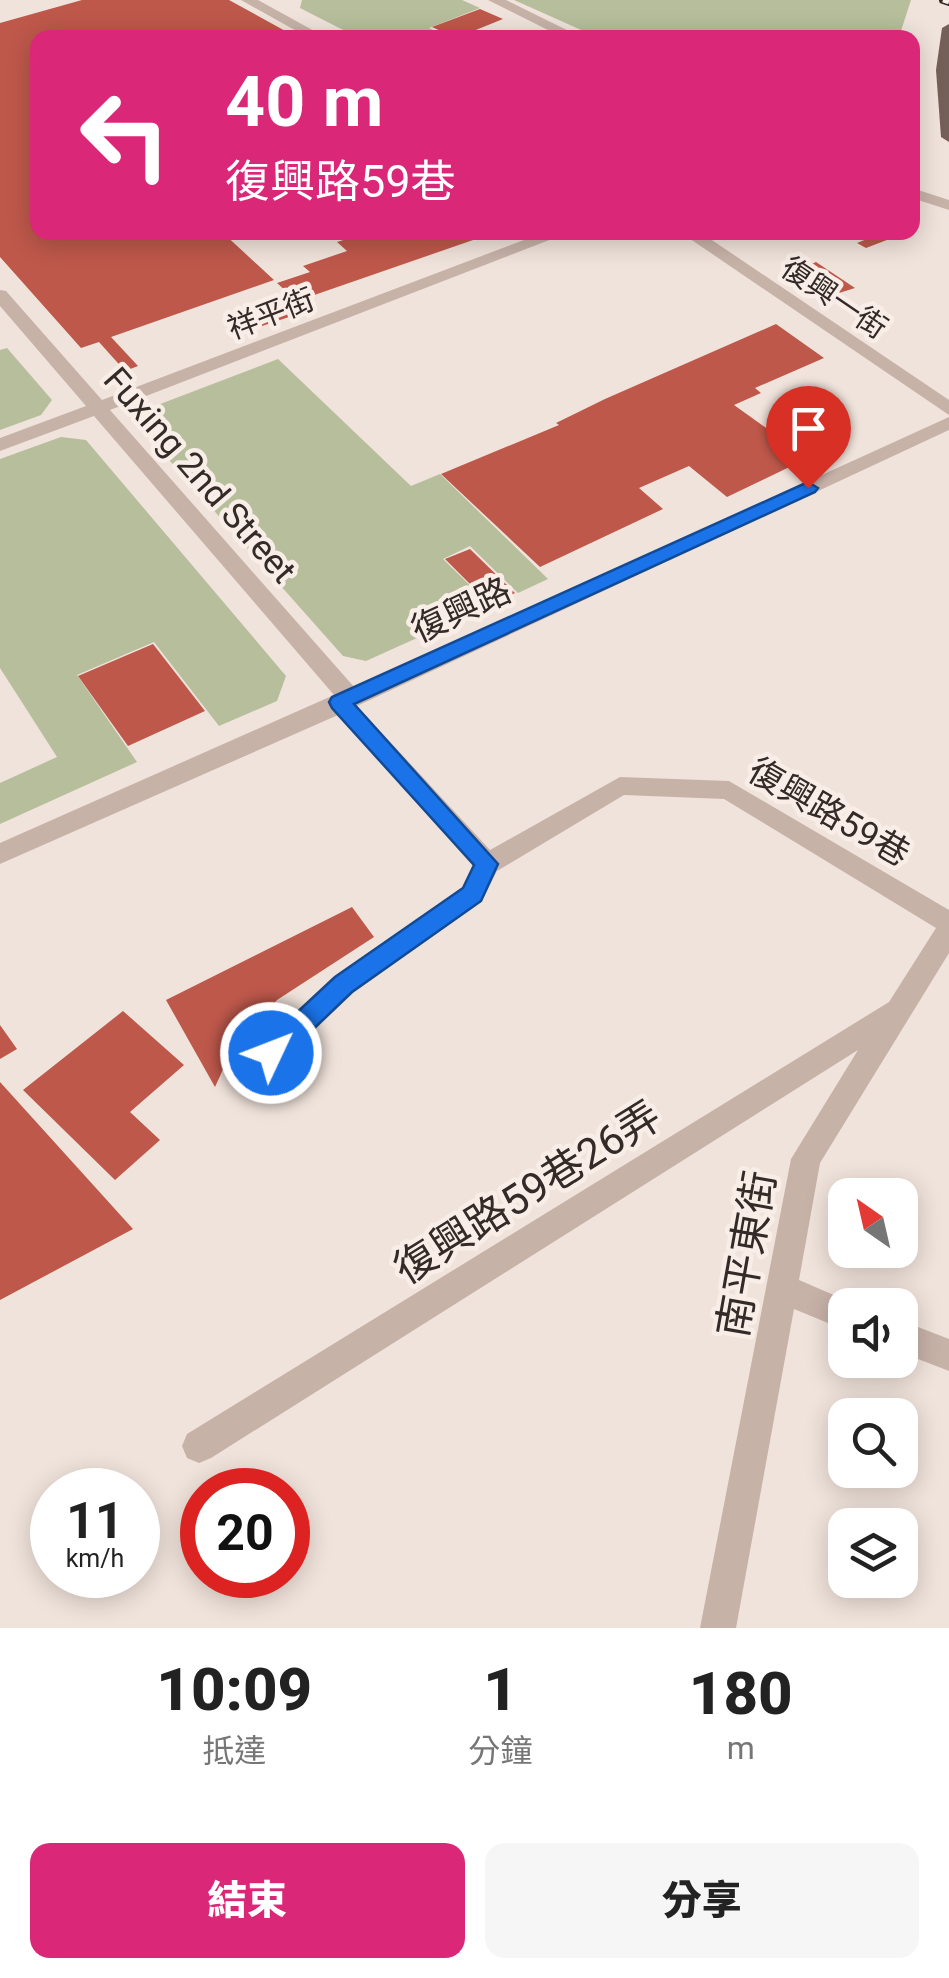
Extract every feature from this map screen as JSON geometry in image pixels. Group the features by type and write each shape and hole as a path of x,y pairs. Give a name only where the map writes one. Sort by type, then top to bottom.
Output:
{"main road":[{"path":"949,28 943,70 949,137"}],"street":[{"path":"254,3 275,0"},
{"path":"495,0 559,30"},
{"path":"254,3 305,30"},
{"path":"920,196 949,205"},
{"name":"祥平街","path":"0,446 541,240"},
{"name":"復興一街","path":"700,240 949,409"},
{"name":"Fuxing 2nd Street","path":"0,295 345,701"},
{"name":"復興路","path":"0,854 345,701 949,423"},
{"path":"271,1053 344,985 472,895 487,864 345,701"},
{"name":"復興路59巷","path":"487,864 620,786 729,790 949,922"},
{"name":"南平東街","path":"718,1628 806,1159 949,930"},
{"name":"復興路59巷26弄","path":"199,1446 899,1010"},
{"path":"784,1290 828,1307"},
{"path":"918,1343 949,1355"}],"green space":[{"path":"302,0 462,0 480,8 429,28 433,30 343,30 300,8"},
{"path":"514,0 911,0 901,30 581,30"},
{"path":"7,348 52,400 41,415 0,430 0,350"},
{"path":"278,359 411,486 440,474 548,579 518,593 470,546 443,559 490,605 366,661 343,656 146,434 155,406"},
{"path":"61,437 86,440 286,676 277,701 219,726 154,642 77,675 137,762 0,824 0,783 57,757 0,668 0,459"}],"building":[{"path":"82,0 229,0 283,30 30,30 30,240 231,240 274,280 111,337 138,366 125,371 99,342 81,348 0,257 0,23"},
{"path":"480,9 503,19 476,30 432,27"},
{"path":"473,240 297,301 277,283 310,272 303,266 347,251 337,242"},
{"path":"864,240 887,240 866,248 857,243"},
{"path":"816,262 855,288 839,293 831,288 815,294 787,275"},
{"path":"301,302 310,310 259,327 252,321"},
{"path":"776,324 824,358 755,388 761,393 734,405 808,458 727,497 689,466 639,488 663,509 540,567 441,474 559,425 556,423 605,399"},
{"path":"470,549 515,593 490,604 445,559"},
{"path":"153,644 205,711 128,746 78,676"},
{"path":"352,907 374,937 277,1000 231,1052 215,1087 166,1000"},
{"path":"123,1011 184,1065 130,1112 160,1140 115,1180 23,1090"},
{"path":"0,1025 17,1049 0,1059"},
{"path":"0,1082 133,1229 0,1300"}],"railway":[{"path":"943,0 949,2"}],"route":[{"path":"271,1053 344,985 472,895 487,864 340,702 808,488"}]}
